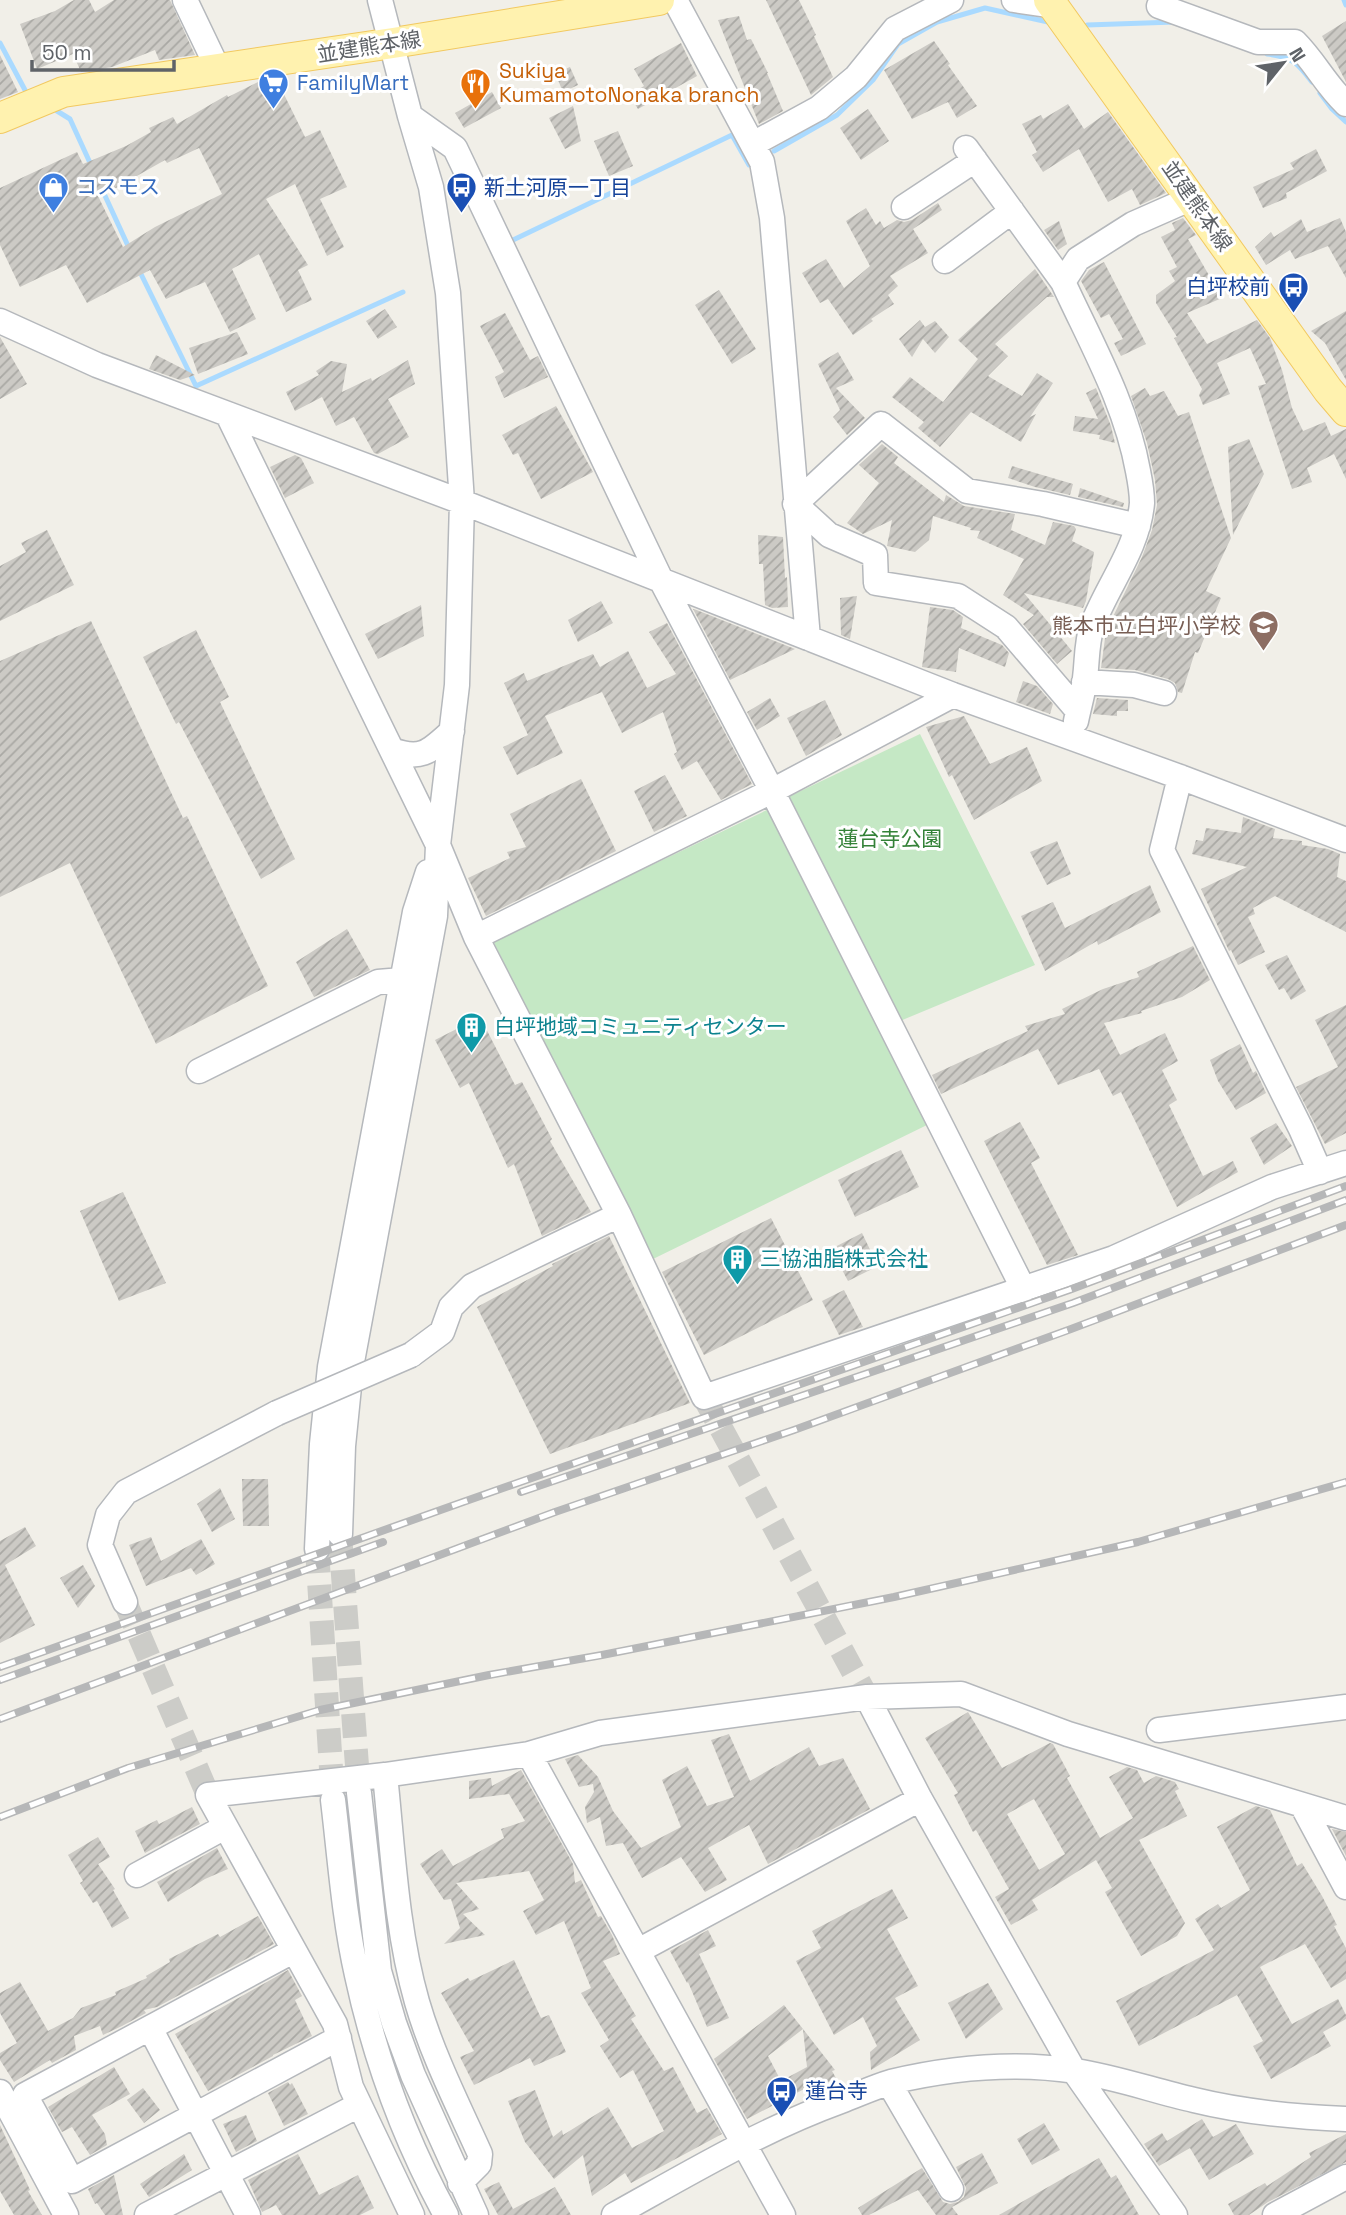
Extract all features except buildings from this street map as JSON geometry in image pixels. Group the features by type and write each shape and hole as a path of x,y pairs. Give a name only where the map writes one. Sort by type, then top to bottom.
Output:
{"main road":[{"name":"並建熊本線","path":"0,118 63,92 393,44 659,0"},
{"name":"並建熊本線","path":"1051,3 1328,390 1346,411"}],"street":[{"path":"185,0 218,69"},
{"path":"340,1534 343,1446 351,1367 435,916 438,845 457,685 462,502 448,293 431,187 380,0"},
{"path":"675,0 762,162 772,218 794,504 808,638"},
{"path":"753,144 818,108 856,77 895,29 951,0"},
{"path":"1014,0 1051,3"},
{"path":"1159,6 1258,42 1294,42 1307,55 1328,87 1346,104"},
{"path":"410,116 455,148 661,580 772,791 1024,1290"},
{"path":"904,207 970,154 1063,282 1118,403 1134,451 1142,492 1138,526 1130,550 1108,589 1091,629 1084,682 1072,739"},
{"path":"1063,282 1078,259 1133,224 1192,198"},
{"path":"945,261 1012,211"},
{"path":"0,321 97,365 462,502 953,695 1180,777 1346,841"},
{"path":"228,415 438,845 476,937 619,1215 704,1397 1114,1258 1272,1187 1346,1163"},
{"path":"794,504 881,424 967,491 1043,504 1138,526"},
{"path":"794,504 830,535 875,555 876,583 958,596 1006,627 1078,711"},
{"path":"1084,682 1134,685 1164,694"},
{"path":"476,937 772,791 953,695"},
{"path":"392,750 408,756 423,754 436,747 452,731"},
{"path":"1180,777 1162,850 1320,1172"},
{"path":"317,1549 322,1444 330,1367 415,912 438,845"},
{"path":"200,1072 378,982 402,980"},
{"path":"125,1602 100,1545 108,1516 126,1492 276,1413 411,1355 442,1332 451,1307 472,1286 619,1215"},
{"path":"412,2215 351,2087 335,2024 208,1795 386,1776 529,1754 600,1733 867,1697 961,1694 1068,1734 1346,1818"},
{"path":"867,1697 920,1799 1074,2071 1175,2215"},
{"path":"1159,1730 1346,1707"},
{"path":"529,1754 783,2215"},
{"path":"386,1776 400,1926 417,2003 442,2068 481,2154 480,2164 460,2183"},
{"path":"359,1793 379,1970 413,2075 476,2215"},
{"path":"638,1951 920,1799"},
{"path":"333,1800 356,1972 369,2026 387,2085 429,2184 446,2215"},
{"path":"1302,1805 1346,1887"},
{"path":"137,1875 225,1827"},
{"path":"293,1951 25,2095 72,2181 339,2038"},
{"path":"150,2028 248,2215"},
{"path":"614,2215 744,2143 819,2109 889,2083 943,2073 1004,2067 1074,2071 1114,2078 1195,2100 1297,2117 1346,2119"},
{"path":"889,2083 951,2189"},
{"path":"0,2092 66,2215"},
{"path":"147,2215 359,2105"},
{"path":"1275,2215 1346,2178"}],"green space":[{"name":"蓮台寺公園","path":"920,734 1035,965 900,1021 786,798"},
{"name":"蓮台寺公園","path":"769,809 927,1125 653,1259 493,941"}],"waterway":[{"path":"1344,0 1346,5"},
{"path":"774,151 837,115 873,80 898,44 937,22 985,8 1048,22"},
{"path":"1087,25 1175,22"},
{"path":"0,43 25,90"},
{"path":"1267,54 1293,62 1312,82"},
{"path":"1320,93 1346,122"},
{"path":"57,111 70,119 91,165"},
{"path":"513,240 732,135 749,165"},
{"path":"101,187 129,248"},
{"path":"139,270 196,386 403,292"}],"tunnel":[{"path":"704,1397 867,1697"},
{"path":"340,1534 359,1793"},
{"path":"317,1549 333,1800"},
{"path":"125,1602 208,1795"}],"railway":[{"path":"0,1667 1069,1290 1346,1186"},
{"path":"521,1492 1073,1303 1346,1200"},
{"path":"0,1719 555,1512 794,1430 1346,1225"},
{"path":"0,1817 128,1768 320,1710 894,1597 1138,1542 1346,1482"},
{"path":"0,1680 383,1542"}],"place":[{"name":"FamilyMart","path":"274,110"},
{"name":"Sukiya KumamotoNonaka branch","path":"476,110"},
{"name":"コスモス","path":"53,214"},
{"name":"新土河原一丁目","path":"461,215"},
{"name":"白坪校前","path":"1293,314"},
{"name":"熊本市立白坪小学校","path":"1264,653"},
{"name":"白坪地域コミュニティセンター","path":"471,1054"},
{"name":"三協油脂株式会社","path":"737,1286"},
{"name":"蓮台寺","path":"782,2118"}]}
